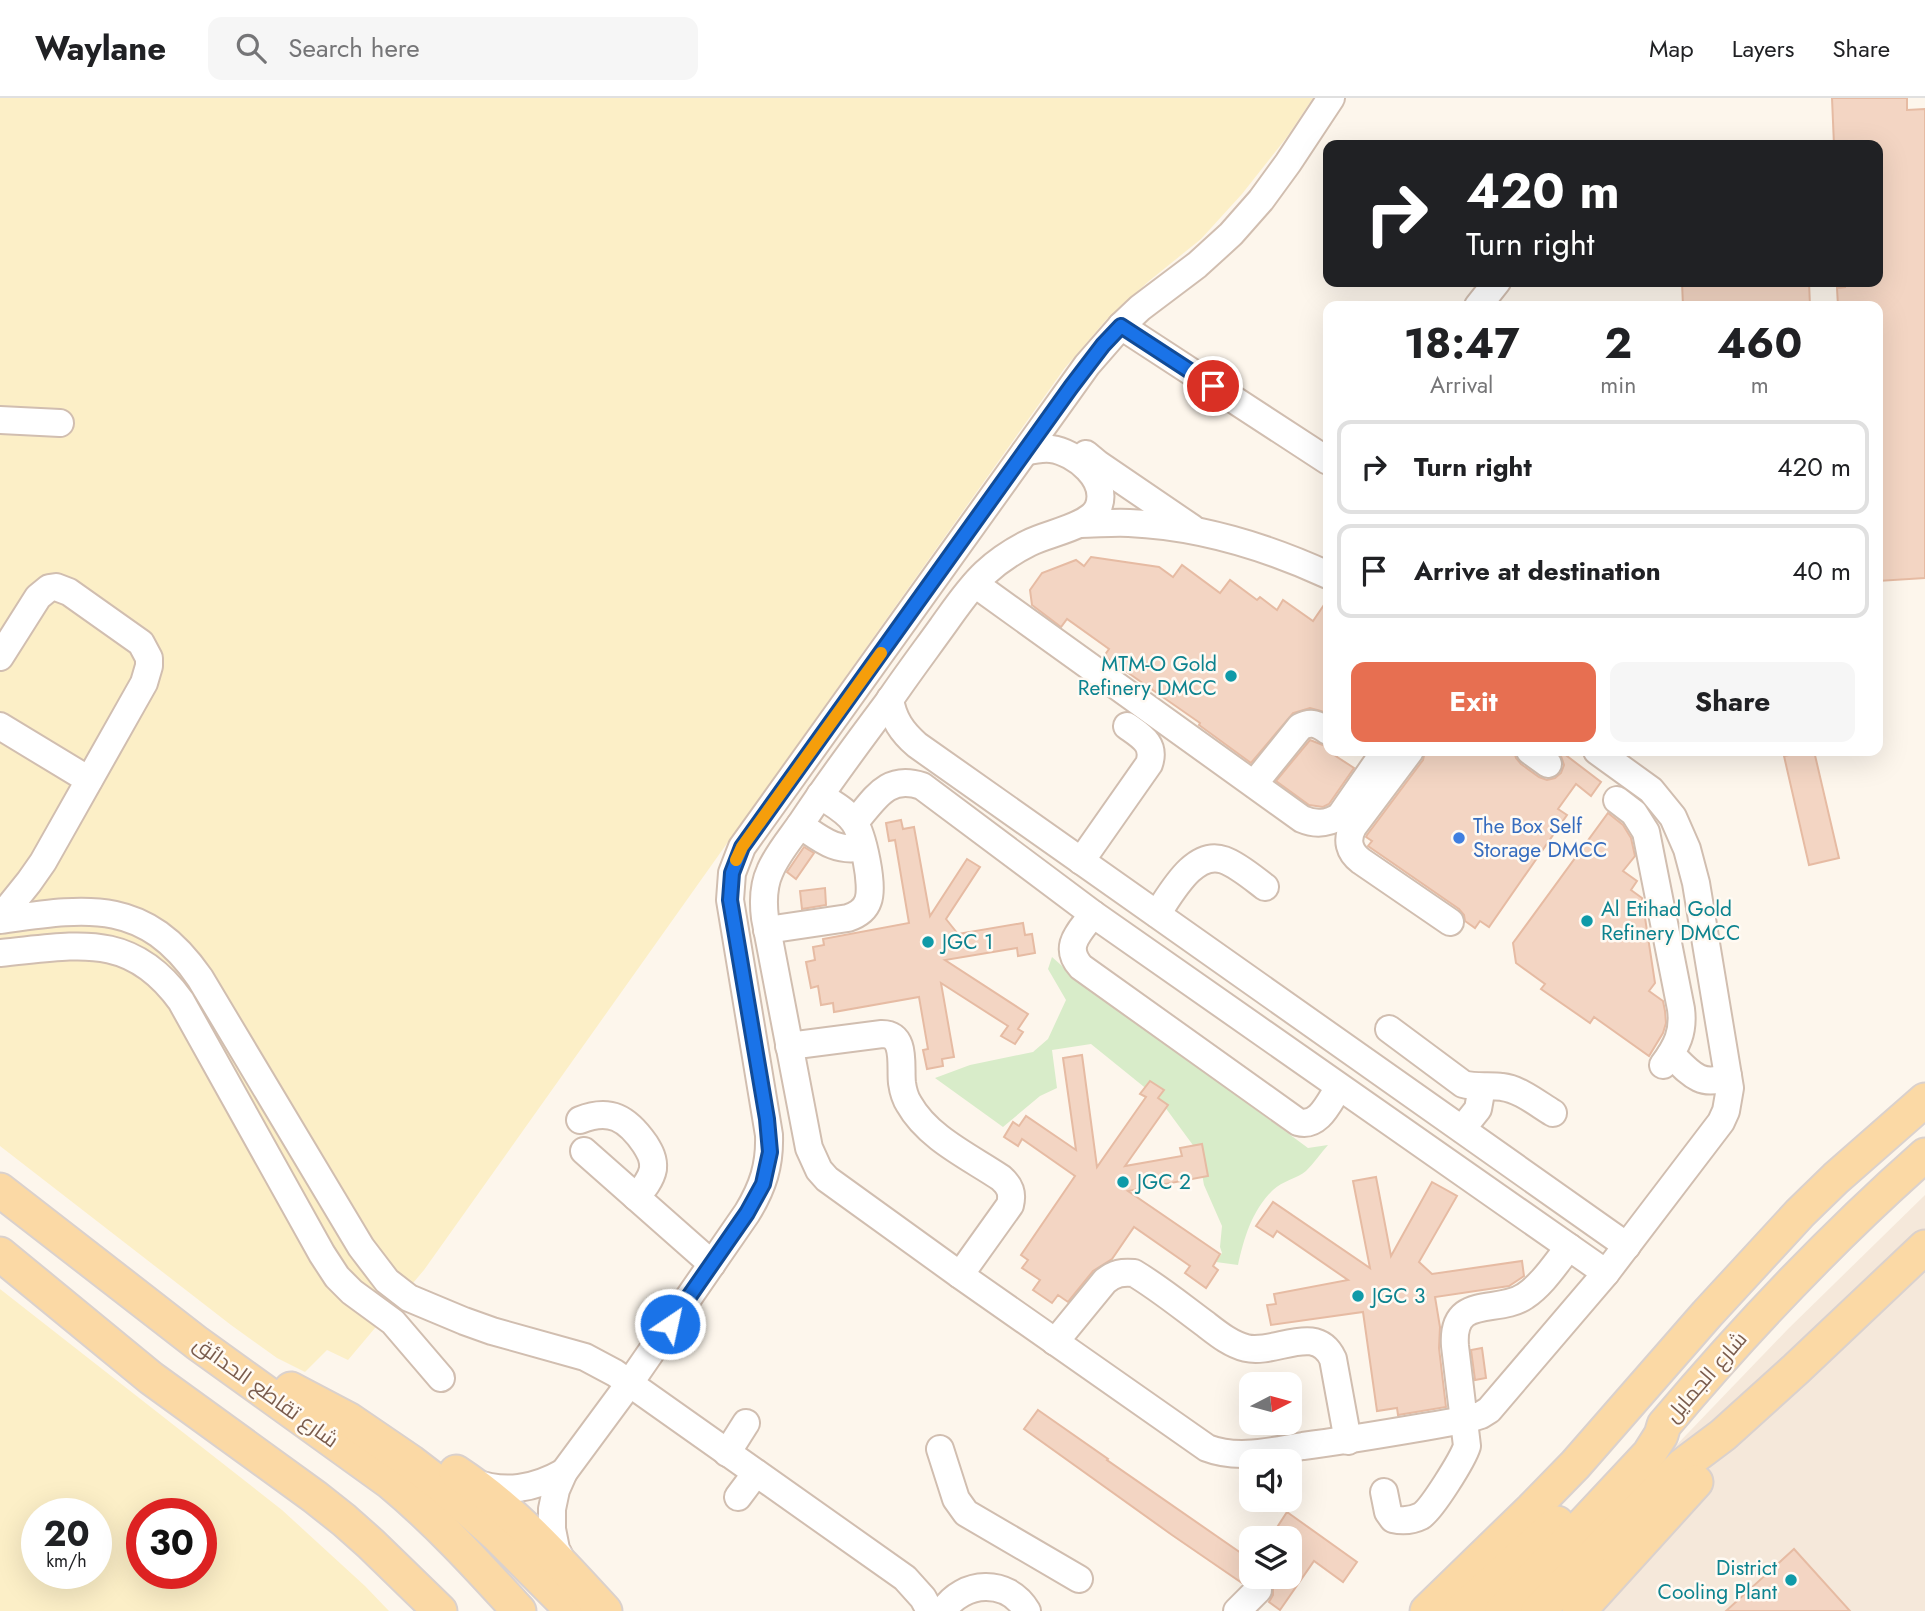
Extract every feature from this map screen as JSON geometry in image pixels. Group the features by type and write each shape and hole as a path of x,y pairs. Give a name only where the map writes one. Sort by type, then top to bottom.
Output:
{"main road":[{"path":"1427,1611 1575,1465 1707,1314 1800,1213 1925,1100"},
{"name":"شارع الجمايل","path":"1502,1611 1649,1454 1664,1425 1755,1321 1802,1271 1925,1155"},
{"name":"شارع تقاطع الحدائق","path":"0,1189 197,1343 360,1460 417,1505 469,1556 519,1611"},
{"name":"شارع الجمايل","path":"1538,1611 1683,1465 1723,1435 1925,1247"},
{"path":"0,1254 151,1378 344,1520 427,1604"},
{"path":"197,1343 237,1360 348,1419 400,1440 469,1480 519,1521 605,1611"},
{"path":"348,1419 441,1485 479,1518 573,1611"},
{"path":"1461,1611 1524,1555 1634,1445 1664,1425"},
{"path":"1579,1611 1698,1479 1717,1452 1723,1435"}],"street":[{"path":"565,1567 556,1549 552,1529 556,1490 564,1472 712,1264 756,1198 765,1176 770,1152 767,1119 730,900 732,873 742,847 1087,365 1140,308 1197,265 1231,234 1268,191 1331,98"},
{"path":"1482,301 1493,287"},
{"path":"1121,326 1323,458"},
{"path":"1055,409 1060,428 1086,460 1095,478 1100,502 1093,516 1080,524 1030,542 986,572 975,584 820,795 776,860 766,882 763,906 809,1148 819,1170 836,1187 1199,1443 1226,1454 1247,1454 1348,1441 1481,1415 1496,1404 1606,1273 1721,1122 1729,1100 1730,1088 1688,849 1672,817 1651,790 1604,756"},
{"path":"0,420 60,423"},
{"path":"1025,452 1049,449 1086,460 1132,487 1199,533"},
{"path":"1127,523 1135,509 1132,487"},
{"path":"1080,524 1127,523 1175,528 1273,552 1323,573"},
{"path":"975,584 1303,819 1318,824 1340,816 1372,756"},
{"path":"0,657 38,597 49,588 56,587 69,592 141,643 149,658 147,675 43,862 0,919"},
{"path":"890,699 895,719 917,745 1627,1245"},
{"path":"1254,785 1300,727 1311,723 1323,727"},
{"path":"0,726 89,780"},
{"path":"1081,861 1149,764 1152,753 1148,743 1127,726"},
{"path":"1406,756 1353,827 1349,846 1360,861 1450,922"},
{"path":"800,825 836,847 845,849 859,835 879,793 899,782 922,786 1093,914 1606,1273"},
{"path":"767,930 848,918 864,909 869,900 870,891 859,835 843,811 820,795"},
{"path":"1617,800 1641,822 1648,842 1683,1021 1677,1044 1667,1060 1700,1080 1719,1080 1728,1076"},
{"path":"1157,914 1193,866 1200,861 1226,860 1265,887"},
{"path":"0,919 83,910 122,916 159,934 188,961 361,1247 377,1271 398,1290 422,1304 473,1324 585,1357 615,1373 905,1578 923,1598 930,1611"},
{"path":"1093,914 1072,948 1081,967 1298,1122 1307,1124 1317,1120 1339,1087"},
{"path":"106,948 122,916"},
{"path":"0,953 75,945 106,948 136,959 172,988 337,1277 404,1333 441,1378"},
{"path":"1390,1029 1463,1084 1508,1088 1553,1113"},
{"path":"789,1046 882,1034 892,1036 897,1040 900,1050 905,1095 918,1117 939,1137 1002,1178 1010,1187 1010,1205 960,1275"},
{"path":"1458,1126 1478,1109 1476,1086"},
{"path":"580,1120 599,1114 609,1115 627,1122 635,1129 653,1160 651,1177 636,1197"},
{"path":"584,1151 712,1264"},
{"path":"1384,1492 1388,1512 1394,1519 1414,1519 1423,1514 1463,1458 1467,1440 1455,1346 1458,1323 1462,1316 1475,1308 1513,1302 1528,1294 1569,1247"},
{"path":"1055,1342 1105,1281 1123,1272 1134,1273 1241,1346 1263,1349 1302,1341 1321,1343 1329,1350 1333,1359 1348,1441"},
{"path":"382,1312 398,1290"},
{"path":"727,1453 746,1423"},
{"path":"940,1449 956,1499 967,1513 1079,1579"},
{"path":"469,1480 493,1488 518,1489 534,1486 564,1472"},
{"path":"738,1497 755,1473"},
{"path":"905,1578 929,1587 966,1590 991,1587 1004,1590 1015,1596 1027,1611"},
{"path":"943,1611 956,1596 966,1590"},
{"path":"1237,1611 1258,1590"}],"shaded area":[{"path":"1925,1195 1925,1611 1517,1611 1788,1329"}],"green space":[{"path":"1052,957 1308,1148 1328,1145 1306,1171 1277,1187 1260,1206 1250,1225 1238,1265 1216,1262 1222,1253 1222,1226 1204,1185 1198,1152 1159,1099 1091,1044 1052,1050 1057,1088 1040,1096 1003,1127 935,1078 970,1065 1033,1052 1048,1039 1066,1000 1048,969"}],"sand":[{"path":"0,98 1313,98 1287,137 1242,194 1201,239 1106,320 1064,369 424,1270 348,1360 327,1350 305,1372 277,1358 231,1325 0,1146"},
{"path":"0,1289 282,1510 389,1611 0,1611"}],"building":[{"path":"1832,98 1907,98 1907,110 1925,109 1925,578 1883,581 1883,301 1838,301 1837,288 1883,287 1883,140 1834,140"},
{"path":"1682,287 1809,287 1810,301 1683,301"},
{"name":"MTM-O Gold Refinery DMCC","path":"1091,557 1159,567 1173,577 1182,565 1220,593 1230,580 1257,600 1260,597 1277,610 1283,600 1313,621 1323,606 1323,712 1310,708 1293,713 1251,763 1199,725 1200,723 1104,656 1109,649 1067,619 1061,627 1032,605 1030,590 1042,573 1076,560 1084,566"},
{"path":"1310,740 1323,745 1323,756 1336,756 1354,768 1329,804 1323,807 1309,805 1276,781"},
{"name":"The Box Self Storage DMCC","path":"1424,756 1515,756 1521,764 1547,780 1561,773 1564,765 1561,756 1567,756 1601,782 1591,796 1576,784 1558,809 1567,815 1489,927 1480,921 1475,928 1465,921 1459,909 1368,846 1372,841 1367,835"},
{"path":"1784,756 1815,756 1839,858 1809,865"},
{"name":"Al Etihad Gold Refinery DMCC","path":"1608,813 1623,825 1631,838 1635,856 1623,871 1637,881 1631,890 1642,898 1655,983 1649,991 1663,1001 1665,1011 1663,1033 1649,1056 1594,1017 1590,1023 1541,989 1545,984 1516,963 1513,943"},
{"name":"JGC 1","path":"901,820 903,829 914,827 930,916 967,859 980,867 946,919 958,934 1023,923 1025,935 1032,934 1035,953 1018,956 1017,948 945,960 1028,1014 1018,1029 1023,1032 1015,1044 1001,1036 1008,1026 941,983 954,1057 942,1059 943,1066 927,1069 923,1050 928,1049 919,997 834,1012 833,1003 821,1005 818,986 811,988 806,962 815,960 813,947 824,945 823,939 909,923 895,840 889,841 886,823"},
{"path":"804,847 814,853 796,879 787,872"},
{"path":"825,888 826,905 802,909 800,891"},
{"name":"JGC 2","path":"1082,1055 1097,1167 1146,1097 1140,1094 1150,1081 1164,1090 1158,1098 1168,1105 1125,1166 1182,1156 1180,1148 1202,1144 1208,1176 1128,1191 1220,1254 1213,1266 1218,1270 1206,1288 1185,1273 1190,1266 1134,1227 1112,1259 1093,1271 1068,1302 1058,1295 1052,1303 1033,1290 1040,1280 1022,1268 1028,1260 1021,1255 1075,1176 1022,1139 1018,1146 1004,1137 1013,1122 1019,1126 1026,1116 1076,1150 1063,1058"},
{"name":"JGC 3","path":"1376,1177 1391,1256 1432,1182 1457,1196 1419,1262 1432,1274 1522,1261 1524,1276 1509,1286 1435,1297 1446,1407 1398,1415 1397,1408 1377,1411 1363,1312 1271,1325 1267,1305 1276,1304 1274,1294 1348,1280 1277,1231 1273,1237 1256,1226 1273,1202 1370,1268 1353,1181"},
{"path":"1482,1348 1486,1378 1475,1380 1471,1350"},
{"path":"1038,1410 1108,1459 1239,1552 1239,1581 1172,1535 1024,1429"},
{"path":"1287,1512 1357,1562 1343,1582 1314,1561 1302,1578 1302,1526 1278,1526"},
{"name":"District Cooling Plant","path":"1794,1549 1850,1611 1726,1611"},
{"path":"1273,1589 1295,1589 1280,1610 1269,1602"}],"slow traffic":[{"path":"736,860 742,847 881,653"}],"place":[{"name":"MTM-O Gold Refinery DMCC","path":"1231,676"},
{"name":"The Box Self Storage DMCC","path":"1459,838"},
{"name":"Al Etihad Gold Refinery DMCC","path":"1587,921"},
{"name":"JGC 1","path":"928,942"},
{"name":"JGC 2","path":"1123,1182"},
{"name":"JGC 3","path":"1358,1296"},
{"name":"District Cooling Plant","path":"1791,1580"}],"route":[{"path":"670,1324 747,1213 763,1184 768,1168 770,1152 767,1119 730,900 732,873 742,847 1087,365 1121,326 1213,386"}]}
